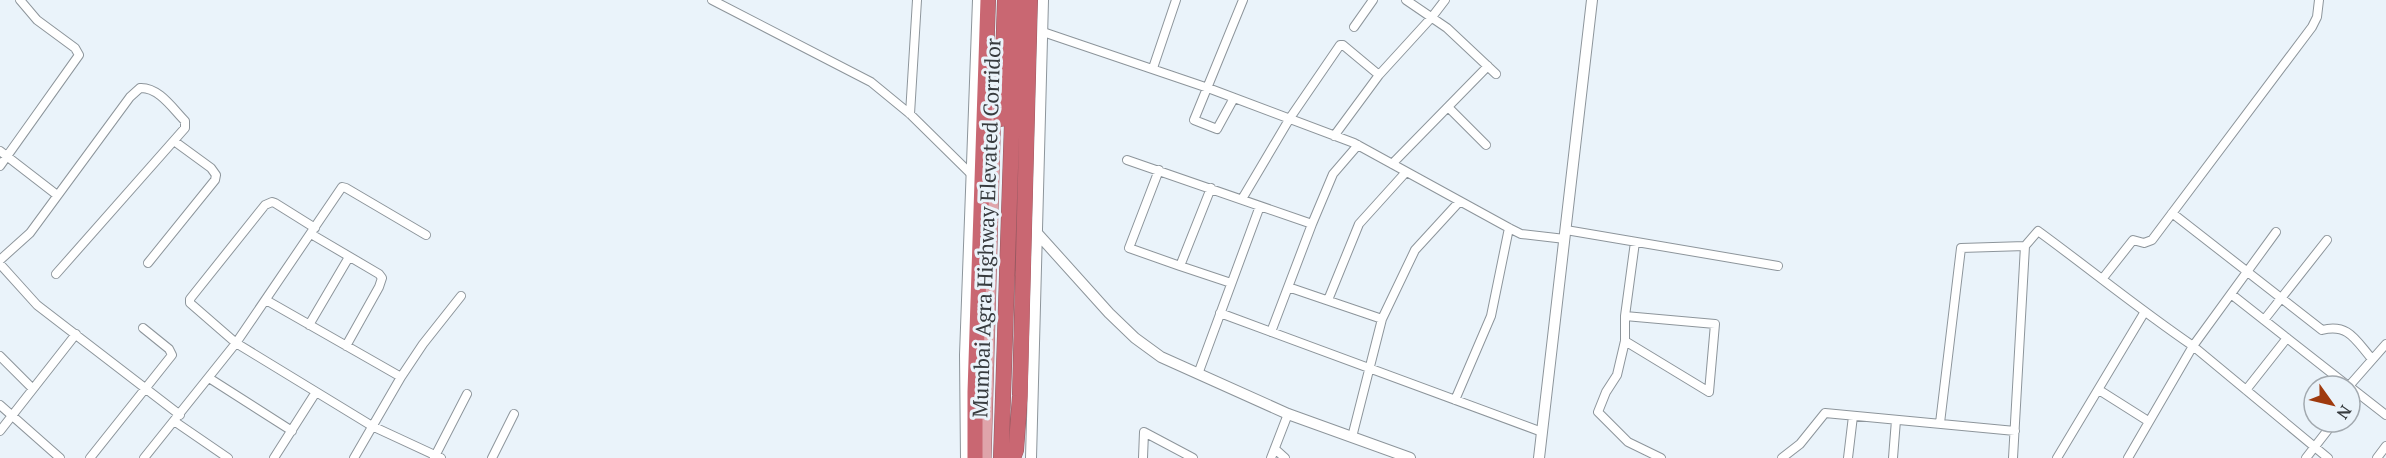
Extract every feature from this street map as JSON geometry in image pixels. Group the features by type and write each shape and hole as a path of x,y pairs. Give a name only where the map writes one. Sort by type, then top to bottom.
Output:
{"highway":[{"path":"975,458 987,0"},
{"name":"Mumbai Agra Highway Elevated Corridor","path":"992,458 1005,0"},
{"name":"Mumbai Agra Highway Elevated Corridor","path":"1001,458 1016,0"},
{"path":"1013,458 1016,450 1020,396 1030,0"}],"main road":[{"path":"984,458 998,0"},
{"path":"1013,458 1024,0"}],"street":[{"path":"0,166 4,154 79,55 75,48 30,13 20,0"},
{"path":"712,0 871,82 910,114 972,175"},
{"path":"910,114 917,0"},
{"path":"966,458 965,355 978,0"},
{"path":"1031,458 1043,0"},
{"path":"1153,68 1176,0"},
{"path":"1234,98 1217,129 1194,120 1243,0"},
{"path":"1354,27 1373,0"},
{"path":"1406,0 1447,28 1496,74"},
{"path":"1334,136 1379,75 1432,18 1445,0"},
{"path":"1539,458 1592,0"},
{"path":"2103,278 2133,240 2144,243 2152,240 2312,27 2317,17 2319,0"},
{"path":"1042,32 1153,68 1290,118 1358,146 1521,234 1565,235 1635,242 1778,266"},
{"path":"1242,200 1290,118 1340,45 1343,45 1379,75"},
{"path":"1392,164 1488,66"},
{"path":"56,274 185,128 185,121 156,92 140,88 25,239 0,262 27,297 146,389 177,418 228,458"},
{"path":"1448,107 1486,145"},
{"path":"148,263 215,180 216,175 211,168 174,141"},
{"path":"1271,332 1333,174 1358,146"},
{"path":"4,154 57,195"},
{"path":"1127,160 1312,224"},
{"path":"1159,170 1129,248 1232,283"},
{"path":"1328,300 1359,224 1406,172"},
{"path":"144,458 236,343 342,187 426,235"},
{"path":"1180,266 1210,188"},
{"path":"1352,437 1382,319 1415,250 1459,202"},
{"path":"345,346 382,278 275,203 265,205 190,299 191,305 236,343 372,426 437,457 466,394"},
{"path":"1198,374 1260,206"},
{"path":"2172,213 2322,330 2335,327 2346,330 2372,359"},
{"path":"1455,400 1491,316 1509,228"},
{"path":"2013,458 2025,246 2038,231 2103,278 2144,313 2193,346 2328,458"},
{"path":"2128,458 2193,346 2276,232"},
{"path":"1036,233 1135,338 1161,357 1288,414 1410,458"},
{"path":"2264,320 2327,240"},
{"path":"1635,242 1625,316 1625,341 1617,375 1606,392 1598,412 1628,442 1661,458"},
{"path":"1940,423 1961,248 2025,246"},
{"path":"309,325 349,257"},
{"path":"1288,287 1382,319"},
{"path":"2231,294 2333,374"},
{"path":"354,458 401,377 423,344 461,296"},
{"path":"266,300 401,377"},
{"path":"1220,313 1542,432"},
{"path":"2056,458 2144,313"},
{"path":"1625,316 1715,324 1708,392 1625,341"},
{"path":"90,458 172,355 144,328"},
{"path":"0,431 76,334"},
{"path":"2246,390 2287,338"},
{"path":"2361,374 2386,344"},
{"path":"0,356 33,389"},
{"path":"209,378 291,431"},
{"path":"2099,390 2148,422"},
{"path":"274,458 316,392"},
{"path":"2362,396 2386,415"},
{"path":"0,405 60,458"},
{"path":"1782,458 1800,444 1825,413 2015,431"},
{"path":"492,458 514,414"},
{"path":"1271,458 1288,414"},
{"path":"1848,458 1853,416"},
{"path":"1893,458 1896,420"},
{"path":"1143,458 1144,432 1193,458"},
{"path":"2306,458 2324,434"},
{"path":"2377,458 2386,446"},
{"path":"1275,449 1285,458"}]}
